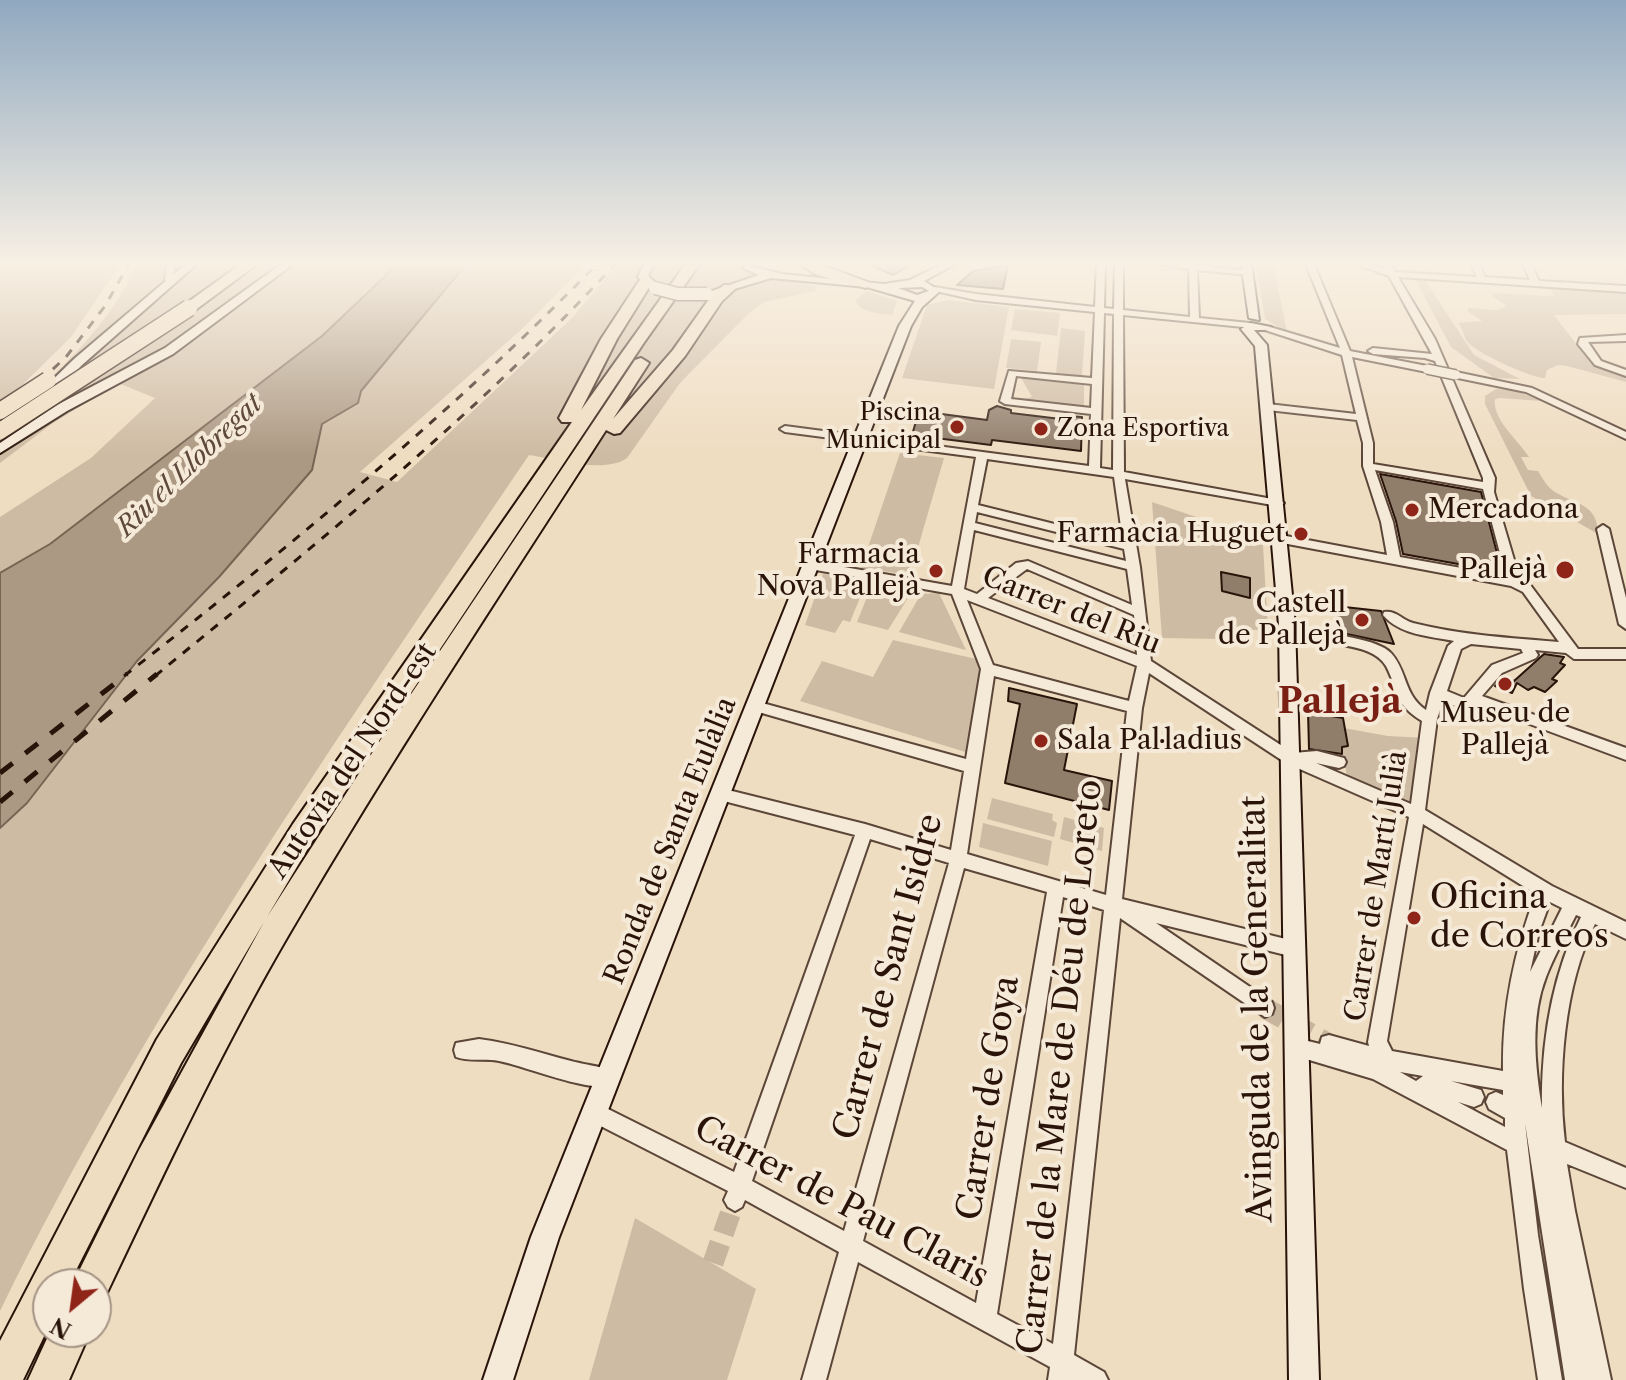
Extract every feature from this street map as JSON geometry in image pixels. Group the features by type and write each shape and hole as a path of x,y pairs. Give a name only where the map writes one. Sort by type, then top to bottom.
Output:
{"highway":[{"path":"0,411 132,326"},
{"path":"1,441 163,326"},
{"path":"551,485 547,455 597,361 621,326"},
{"name":"Autovia del Nord-est","path":"100,1268 151,1162 276,929 653,326"},
{"name":"Autovia del Nord-est","path":"58,1268 169,1051 303,832 664,326"},
{"path":"551,485 601,445 679,353 697,326"},
{"name":"Autovia del Nord-est","path":"2,1380 32,1319"},
{"path":"48,1380 63,1348"}],"main road":[{"path":"1,441 70,378 78,362 118,326"},
{"path":"1,441 169,351 204,326"},
{"name":"Ronda de Santa Eulàlia","path":"498,1380 525,1292 607,1078 905,326"},
{"name":"Avinguda de la Generalitat","path":"1258,326 1278,503 1287,637 1304,1380"},
{"path":"78,362 96,370 126,366 153,356 195,333"}],"street":[{"path":"1094,471 1099,326"},
{"name":"Carrer de la Mare de Déu de Loreto","path":"1061,1371 1135,708 1144,663 1134,567 1119,477 1121,326"},
{"path":"1237,326 1529,390 1626,436"},
{"path":"1336,326 1346,350 1363,418 1368,466 1387,522 1394,559"},
{"path":"1423,326 1489,478 1487,486 1514,582"},
{"path":"1626,338 1583,340 1598,363 1626,373"},
{"path":"1346,350 1427,355 1437,359"},
{"path":"1008,402 1012,373 1096,381"},
{"path":"1008,402 1029,391"},
{"path":"1008,402 1096,412"},
{"path":"1268,407 1363,418"},
{"path":"785,429 982,454 1278,503"},
{"path":"982,454 957,591 988,669 1135,708"},
{"path":"1368,466 1471,480 1487,486"},
{"path":"971,507 1131,547"},
{"path":"968,525 1134,567"},
{"path":"1603,529 1626,624"},
{"path":"1281,539 1514,582 1527,589 1574,654 1626,654"},
{"name":"Carrer del Riu","path":"810,565 957,591 1144,663 1291,759 1417,815 1546,891 1626,931"},
{"path":"978,600 1020,566 1028,565 1140,613"},
{"path":"1389,615 1404,626 1469,639 1567,648"},
{"path":"1287,637 1377,649 1388,662 1410,709 1430,719"},
{"name":"Carrer de Martí Julià","path":"1386,1060 1377,1042 1417,815 1430,719 1455,646 1469,639"},
{"path":"1466,705 1497,669 1531,655 1527,646"},
{"name":"Carrer de Sant Isidre","path":"814,1380 958,859 988,669"},
{"path":"1437,693 1473,708 1482,701 1626,754"},
{"path":"755,706 973,767"},
{"path":"1291,759 1330,758"},
{"path":"720,794 865,831 1114,905 1294,949"},
{"path":"738,1193 865,831"},
{"name":"Carrer de Goya","path":"985,1319 1056,887"},
{"path":"1546,891 1534,917 1523,960 1514,1022 1513,1082 1523,1110 1577,1380"},
{"path":"1114,905 1265,1008"},
{"path":"1550,1380 1515,1143 1523,1110 1530,1002 1537,976 1583,909"},
{"path":"1583,909 1554,1041 1552,1094 1562,1196 1599,1380"},
{"path":"1167,941 1165,931 1176,919"},
{"path":"1329,1044 1386,1060 1513,1082"},
{"path":"1296,1047 1376,1070 1515,1143"},
{"path":"463,1050 492,1050 583,1076 607,1078"},
{"path":"1419,1092 1427,1084 1463,1093"},
{"name":"Carrer de Pau Claris","path":"594,1112 738,1193 849,1245 985,1319 1061,1371 1096,1380"},
{"path":"1557,1149 1626,1178"}],"shaded area":[{"path":"0,326 78,326 71,337 0,407"},
{"path":"99,326 332,326 50,544 0,572 0,517 91,458 155,398 118,383 53,423 0,463 0,424"},
{"path":"415,326 525,326 360,472 397,482 563,326 736,326 680,383 627,458 618,463 593,465 529,455 318,768 183,981 58,1199 0,1311 0,828 27,803 137,661 219,577 312,470 322,424 358,403 361,391"},
{"path":"920,326 1005,326 994,389 902,378"},
{"path":"1012,326 1058,326 1057,336 1011,330"},
{"path":"1440,326 1455,326 1474,355 1520,379 1494,378 1451,347"},
{"path":"1460,326 1563,326 1591,363 1626,376 1626,382 1558,365 1547,370 1545,378 1538,377 1490,357 1471,345"},
{"path":"1061,328 1085,331 1082,376 1056,373"},
{"path":"1011,339 1041,342 1037,371 1006,368"},
{"path":"1020,376 1084,385 1084,408 1018,400 1032,397"},
{"path":"1496,389 1514,390 1542,401 1500,398 1495,399 1495,407 1502,422 1529,457 1521,457 1528,470 1538,471 1552,490 1589,510 1597,524 1598,534 1531,496 1485,404 1485,396"},
{"path":"900,453 944,458 910,575 861,568"},
{"path":"1152,502 1223,526 1223,536 1263,545 1268,631 1219,627 1221,639 1162,638"},
{"path":"823,574 867,581 850,622 843,620 835,633 805,625"},
{"path":"873,582 913,590 888,630 857,622"},
{"path":"939,593 966,650 899,632 921,594"},
{"path":"893,640 985,661 975,755 800,701 822,661 873,677"},
{"path":"1338,727 1388,736 1427,738 1417,815 1347,784 1342,747 1348,745 1347,738 1339,735"},
{"path":"992,798 1053,814 1052,820 1057,823 1054,837 987,819"},
{"path":"1064,817 1104,828 1102,851 1060,839"},
{"path":"983,823 1052,841 1048,866 979,847"},
{"path":"635,1218 756,1289 727,1380 589,1380"}],"water":[{"name":"Riu el Llobregat","path":"332,326 415,326 361,391 358,403 322,424 312,470 219,577 137,661 27,803 0,828 0,573 50,544"}],"building":[{"path":"997,406 1011,410 1011,413 1069,420 1069,416 1082,417 1081,451 992,440 991,445 912,435 919,411 987,420 989,410"},
{"path":"1380,474 1481,492 1502,572 1403,554"},
{"path":"1221,572 1250,578 1250,598 1222,591"},
{"name":"Castell de Pallejà","path":"1335,606 1381,611 1394,644 1342,633"},
{"path":"1544,654 1564,657 1560,663 1565,665 1552,679 1557,681 1545,692 1534,687 1528,690 1517,683 1512,693 1495,686 1503,677 1514,681"},
{"name":"Sala Pal·ladius","path":"1009,688 1077,704 1064,770 1112,781 1109,810 1005,783 1020,704 1008,701"},
{"path":"1308,712 1343,718 1348,746 1342,747 1342,754 1309,749"}],"tunnel":[{"path":"1265,1008 1329,1044"},
{"path":"713,1263 735,1200"}],"railway":[{"path":"0,418 66,357 89,326"},
{"path":"124,676 369,477 534,326"},
{"path":"155,676 394,477 555,326"},
{"path":"0,773 127,674"},
{"path":"0,802 157,674"}],"place":[{"name":"Piscina Municipal","path":"957,427"},
{"name":"Zona Esportiva","path":"1041,429"},
{"name":"Mercadona","path":"1412,510"},
{"name":"Farmàcia Huguet","path":"1301,534"},
{"name":"Pallejà","path":"1565,570"},
{"name":"Farmacia Nova Pallejà","path":"936,571"},
{"name":"Castell de Pallejà","path":"1362,620"},
{"name":"Museu de Pallejà","path":"1505,684"},
{"name":"Sala Pal·ladius","path":"1041,741"},
{"name":"Oficina de Correos","path":"1414,918"}],"district":[{"name":"Pallejà","path":"1340,703"}]}
